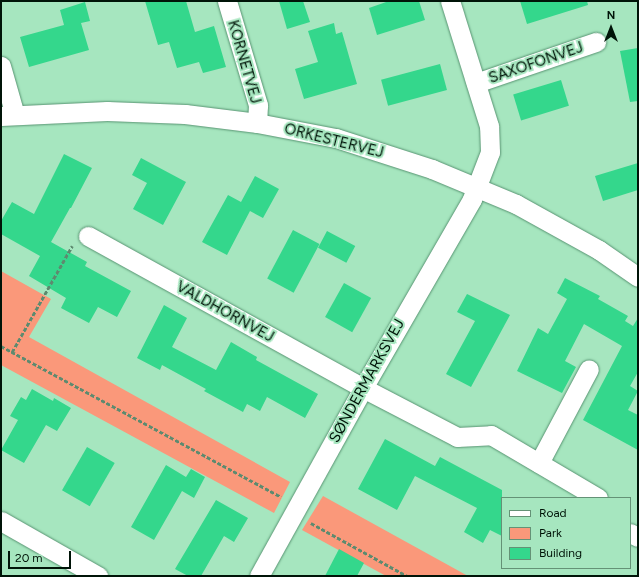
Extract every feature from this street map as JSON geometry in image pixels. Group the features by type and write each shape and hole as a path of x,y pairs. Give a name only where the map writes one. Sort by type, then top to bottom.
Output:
{"street":[{"name":"KORNETVEJ","path":"227,1 258,105 257,123"},
{"name":"SAXOFONVEJ","path":"450,1 489,126 490,152 477,186"},
{"name":"SAXOFONVEJ","path":"476,83 596,42"},
{"path":"1,66 8,115"},
{"name":"ORKESTERVEJ","path":"8,115 107,111 185,114 257,123 336,138 432,169 477,186 558,226 638,277"},
{"name":"SØNDERMARKSVEJ","path":"259,576 362,388 472,199 477,186"},
{"name":"VALDHORNVEJ","path":"88,236 362,388 457,437 491,435 596,497"},
{"path":"539,463 588,369"},
{"path":"1,521 98,576"}],"path":[{"path":"12,352 75,242 88,236"},
{"path":"1,346 308,513 311,522 407,576"}],"green space":[{"path":"1,271 51,299 29,337 290,482 274,513 1,365"},
{"path":"323,496 468,576 386,576 302,530"}],"building":[{"path":"145,1 186,1 195,32 214,26 226,67 203,73 199,62 177,68 169,42 158,45"},
{"path":"279,1 303,1 310,22 287,29"},
{"path":"389,1 419,1 425,20 377,35 369,8"},
{"path":"520,1 587,1 588,5 527,24"},
{"path":"85,2 90,21 81,23 89,50 29,67 20,37 64,25 60,10"},
{"path":"334,23 336,34 342,32 357,84 304,99 295,69 318,62 308,31"},
{"path":"638,48 638,101 630,102 620,51"},
{"path":"440,64 447,90 388,106 381,80"},
{"path":"561,80 569,106 521,120 513,95"},
{"path":"64,154 92,168 51,242 87,262 85,266 131,291 117,317 98,307 89,323 61,308 66,298 29,276 40,256 1,234 1,221 12,202 34,214"},
{"path":"141,158 186,182 163,225 133,209 147,183 132,175"},
{"path":"638,163 638,190 603,201 595,176"},
{"path":"255,176 279,189 263,218 250,211 227,255 202,242 228,195 241,202"},
{"path":"293,230 319,244 294,293 267,279"},
{"path":"327,231 355,246 346,263 318,248"},
{"path":"565,278 600,296 598,299 628,316 625,321 633,326 638,318 638,372 630,386 638,391 628,410 638,415 638,450 583,420 622,346 584,324 565,361 576,367 562,393 517,371 538,328 548,334 567,299 557,293"},
{"path":"344,283 371,298 352,332 325,317"},
{"path":"467,294 510,315 471,387 446,374 475,321 457,312"},
{"path":"164,305 187,318 172,347 216,370 231,342 257,357 256,360 318,394 305,418 267,397 260,411 247,404 243,412 204,391 206,389 162,365 160,370 137,358"},
{"path":"32,389 53,401 54,398 71,408 57,431 46,425 24,463 1,450 18,420 10,416 21,397 26,400"},
{"path":"385,439 435,466 440,457 502,490 501,536 490,530 483,543 464,532 477,508 415,476 397,510 358,489"},
{"path":"87,447 115,463 90,506 62,490"},
{"path":"166,465 186,477 191,469 205,477 194,498 182,491 154,540 131,527"},
{"path":"216,500 248,518 234,542 224,536 201,576 188,576 175,569"},
{"path":"339,549 364,563 357,576 325,576"}]}
